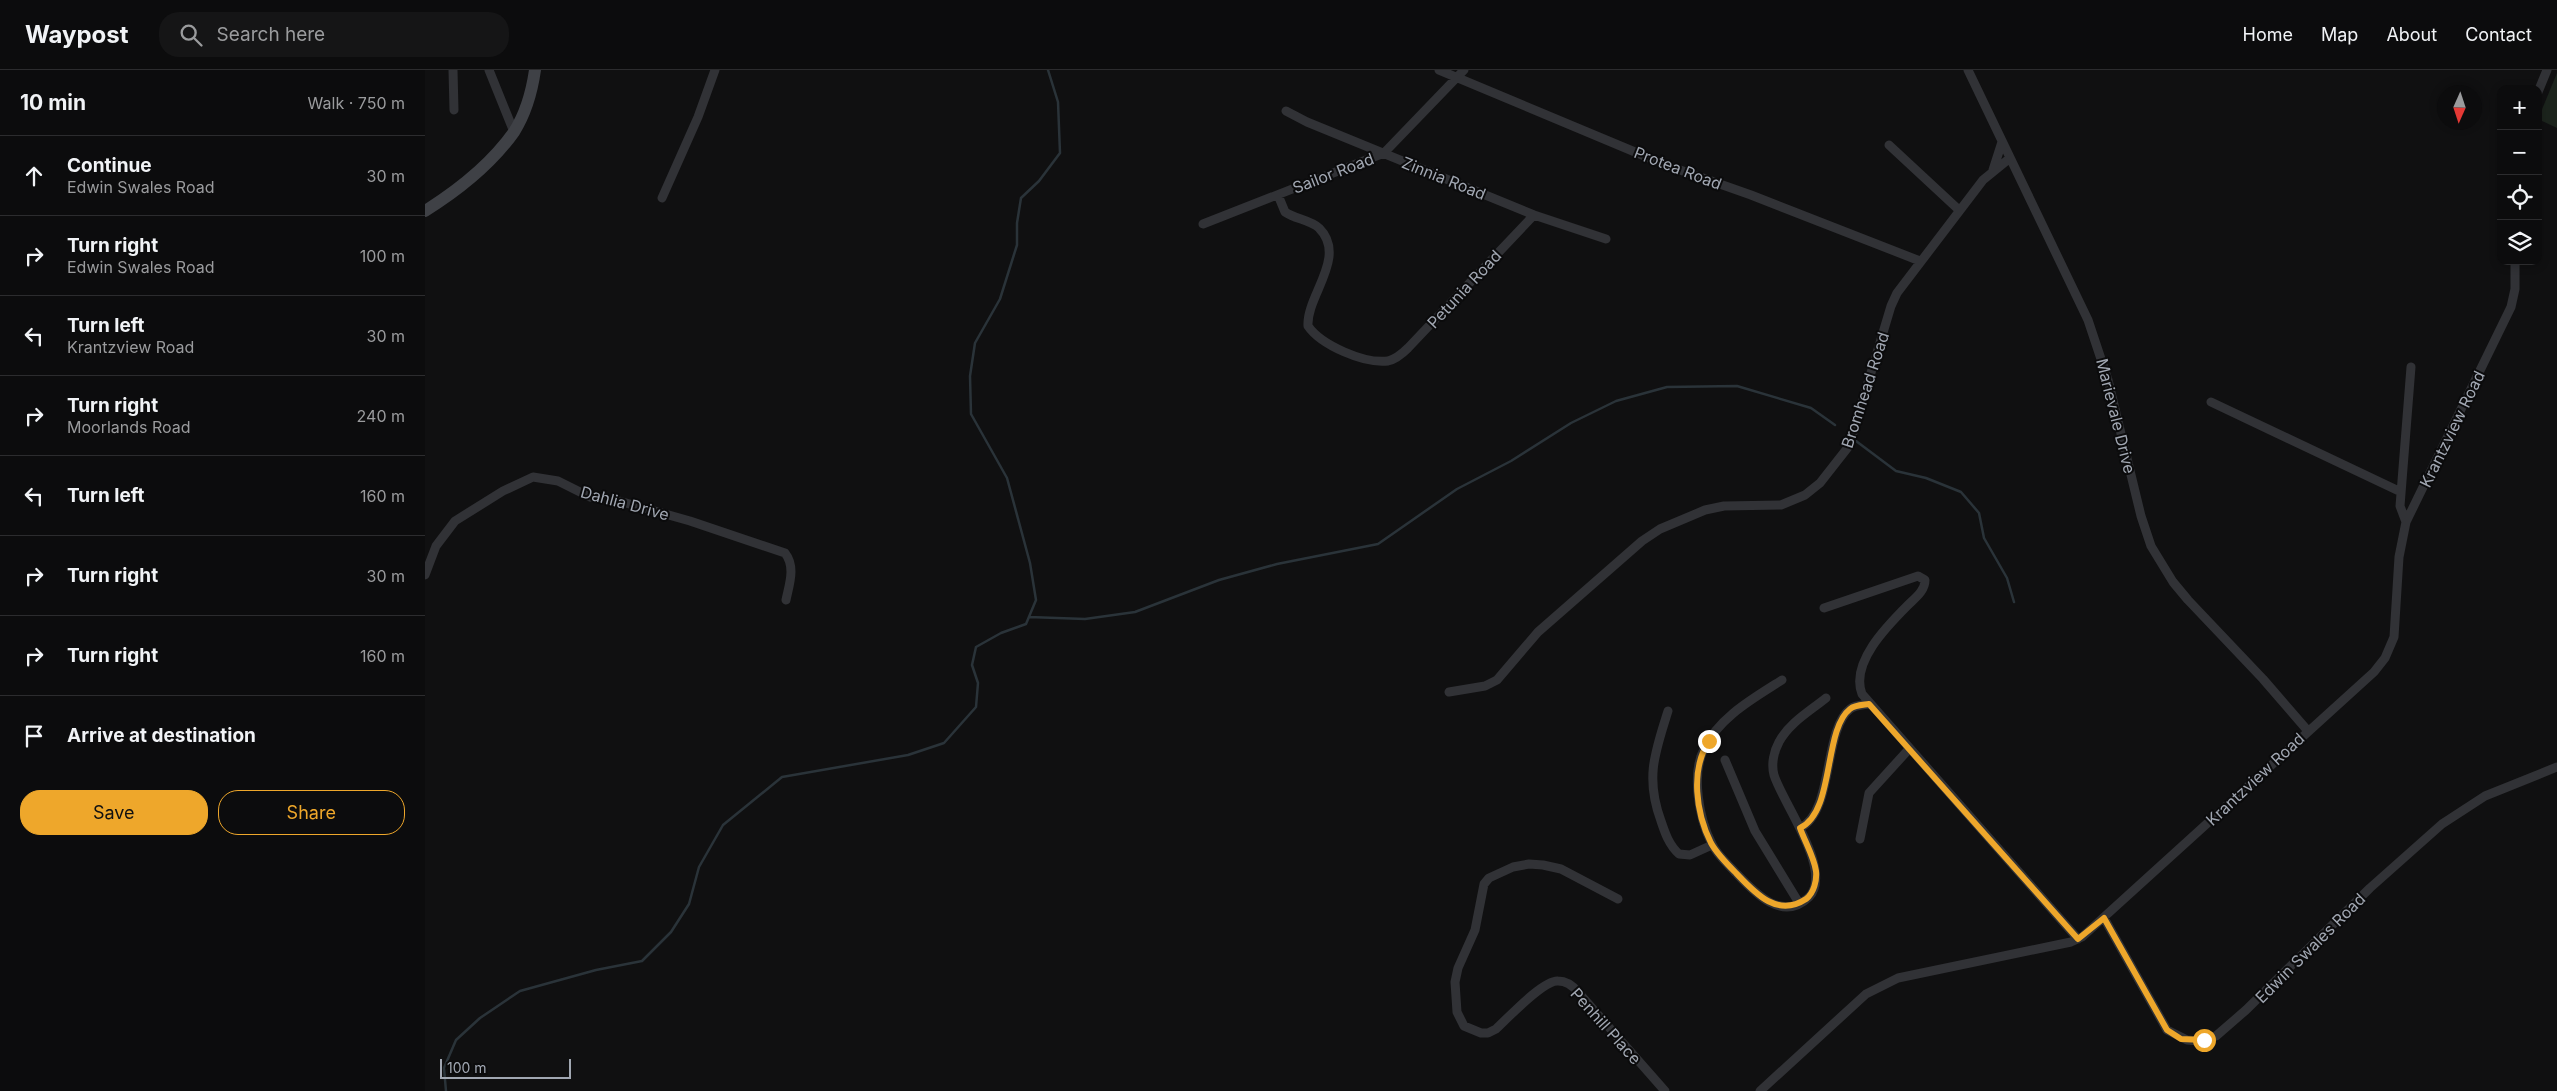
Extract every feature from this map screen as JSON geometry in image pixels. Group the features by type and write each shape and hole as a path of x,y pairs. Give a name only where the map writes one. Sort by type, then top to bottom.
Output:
{"main road":[{"path":"425,211 473,175 514,132 528,104 535,70"}],"street":[{"path":"453,70 454,110"},
{"path":"489,70 514,132"},
{"path":"662,198 698,116 715,70"},
{"name":"Protea Road","path":"1439,70 1666,165 1751,195 1920,261"},
{"name":"Sailor Road","path":"1203,224 1384,154 1463,70"},
{"name":"Marievale Drive","path":"1968,70 2088,320 2108,380 2141,516 2151,546 2173,582 2188,600 2263,679 2308,731"},
{"path":"2541,85 2547,70"},
{"name":"Zinnia Road","path":"1286,111 1384,154 1534,215 1605,240"},
{"path":"1992,170 2002,142"},
{"path":"1889,144 1959,210"},
{"name":"Bromhead Road","path":"1449,692 1485,686 1497,680 1538,632 1642,541 1660,529 1705,510 1724,506 1788,503 1805,495 1820,483 1849,446 1891,306 1920,261 1959,210 1992,170 2010,158"},
{"name":"Petunia Road","path":"1278,195 1285,212 1319,228 1325,236 1328,247 1329,263 1307,314 1307,326 1323,343 1346,352 1379,361 1391,360 1408,348 1534,215"},
{"name":"Krantzview Road","path":"1761,1091 1874,988 1898,978 1993,960 2078,939 2104,918 2374,672 2390,649 2396,618 2399,557 2406,522 2511,307 2515,289 2515,265"},
{"path":"2406,522 2400,506 2411,367"},
{"path":"2211,402 2401,492"},
{"name":"Dahlia Drive","path":"425,575 436,546 455,522 523,480 544,477 558,481 590,497 619,501 690,521 785,553 790,559 792,568 786,600"},
{"path":"1824,608 1918,576 1925,580 1923,588 1890,625 1862,667 1859,685 1869,704 2078,939"},
{"path":"1783,680 1745,704 1719,728 1703,750 1699,763 1697,791 1712,845 1754,892 1765,900 1783,906 1799,903 1809,897 1813,890 1816,872 1800,828 1774,774 1775,753 1783,735 1826,698"},
{"path":"1800,828 1811,821 1818,808 1836,738 1844,716 1854,707 1869,704"},
{"path":"1668,711 1652,765 1651,785 1655,804 1666,837 1679,854 1690,855 1712,845"},
{"path":"1860,839 1869,793 1909,749"},
{"path":"1725,760 1755,832 1799,903"},
{"name":"Edwin Swales Road","path":"2104,918 2167,1030 2187,1040 2198,1040 2216,1036 2247,1010 2370,888 2442,824 2485,796 2557,767"},
{"name":"Penhill Place","path":"1617,899 1561,869 1543,865 1529,864 1513,867 1489,878 1485,884 1475,930 1456,975 1458,1019 1472,1031 1488,1033 1496,1029 1544,986 1557,980 1564,982 1578,992 1665,1091"}],"shaded area":[{"path":"2557,73 2557,128 2542,121 2542,109"}],"waterway":[{"path":"446,1091 444,1068 456,1040 480,1018 520,991 596,970 642,961 671,932 689,904 699,867 723,825 782,777 908,755 944,743 976,707 978,683 972,665 976,647 1001,633 1026,624 1036,600 1030,563 1007,478 971,414 970,376 975,343 1000,299 1017,245 1017,223 1021,198 1039,181 1060,153 1058,102 1048,70"},
{"path":"1029,617 1085,619 1135,612 1219,580 1277,564 1378,544 1457,489 1511,461 1571,423 1616,401 1667,387 1737,386 1811,408 1835,425"},
{"path":"1856,441 1896,471 1926,478 1961,492 1979,513 1984,538 2007,578 2014,602"}],"route":[{"path":"1709,741 1703,750 1699,763 1697,791 1712,845 1754,892 1774,905 1791,906 1809,897 1815,881 1814,863 1800,828 1811,821 1818,808 1828,767 1844,716 1854,707 1869,704 2078,939 2104,918 2167,1030 2181,1039 2204,1040"}]}
